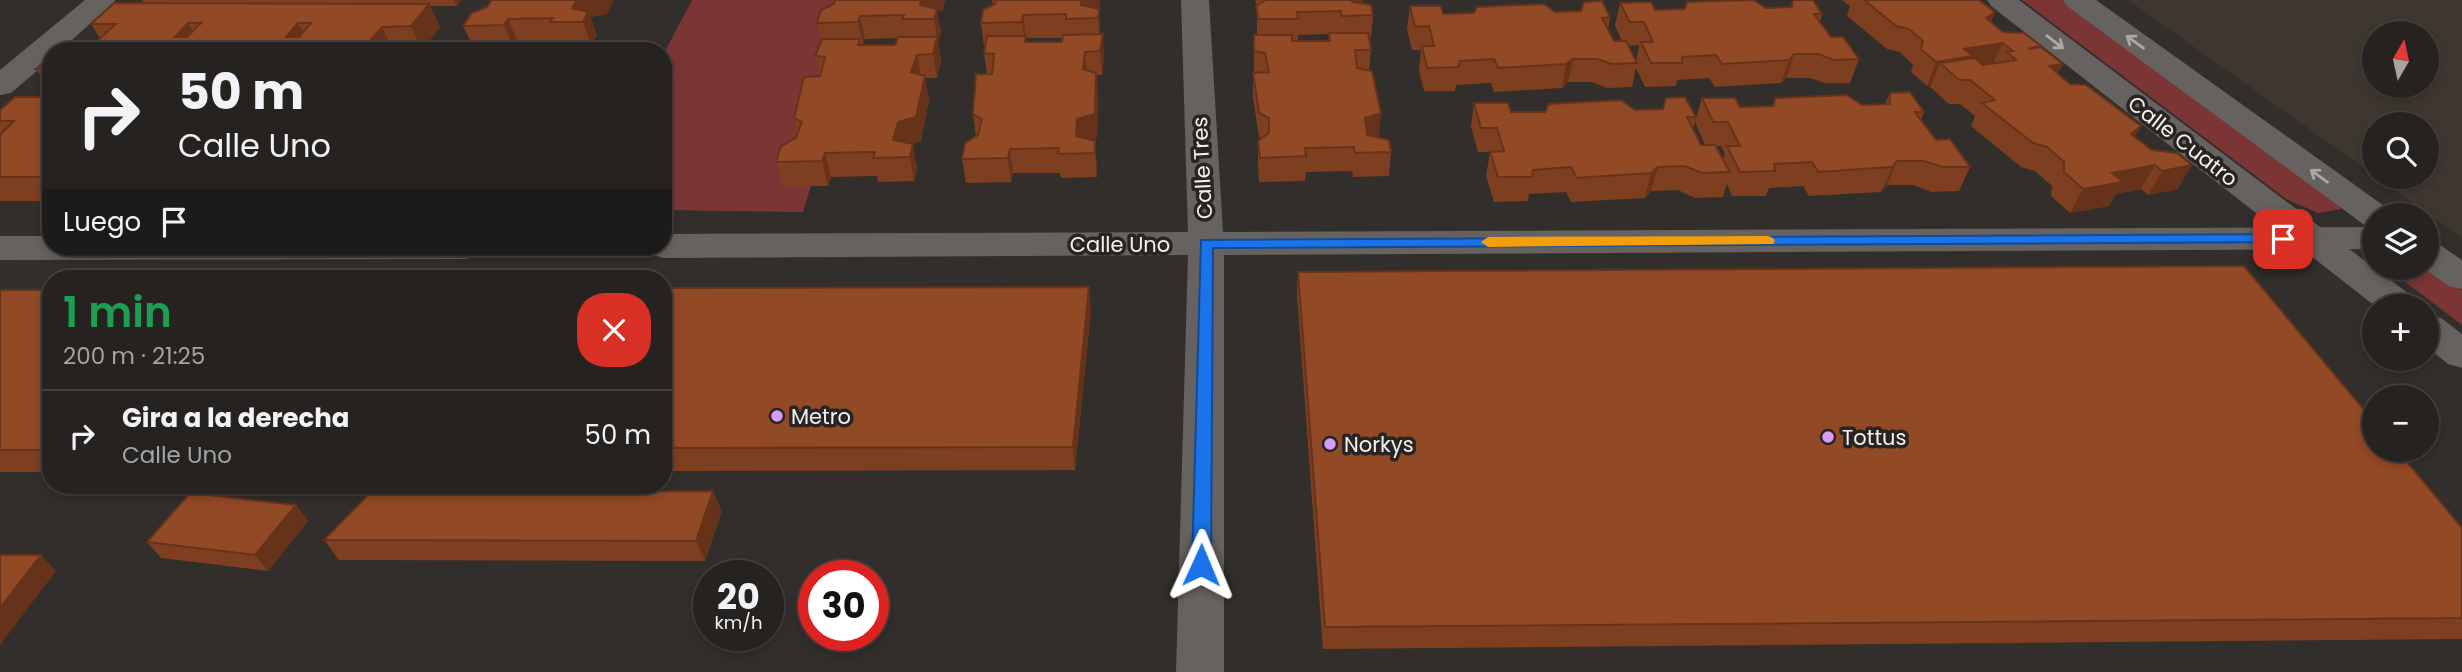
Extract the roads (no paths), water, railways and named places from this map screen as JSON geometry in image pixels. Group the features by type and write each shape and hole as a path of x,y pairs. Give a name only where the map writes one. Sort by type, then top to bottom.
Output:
{"street":[{"path":"52,42 102,0"},
{"name":"Calle Tres","path":"1195,0 1206,243 1200,672"},
{"name":"Calle Cuatro","path":"2001,0 2384,294"},
{"path":"2077,0 2362,207"},
{"path":"0,86 42,51"},
{"name":"Calle Uno","path":"672,246 2362,239"},
{"path":"0,248 42,248"},
{"path":"2439,261 2462,277"},
{"path":"2439,336 2462,354"}],"place":[{"name":"Metro","path":"777,416"},
{"name":"Tottus","path":"1828,437"},
{"name":"Norkys","path":"1330,444"}]}
